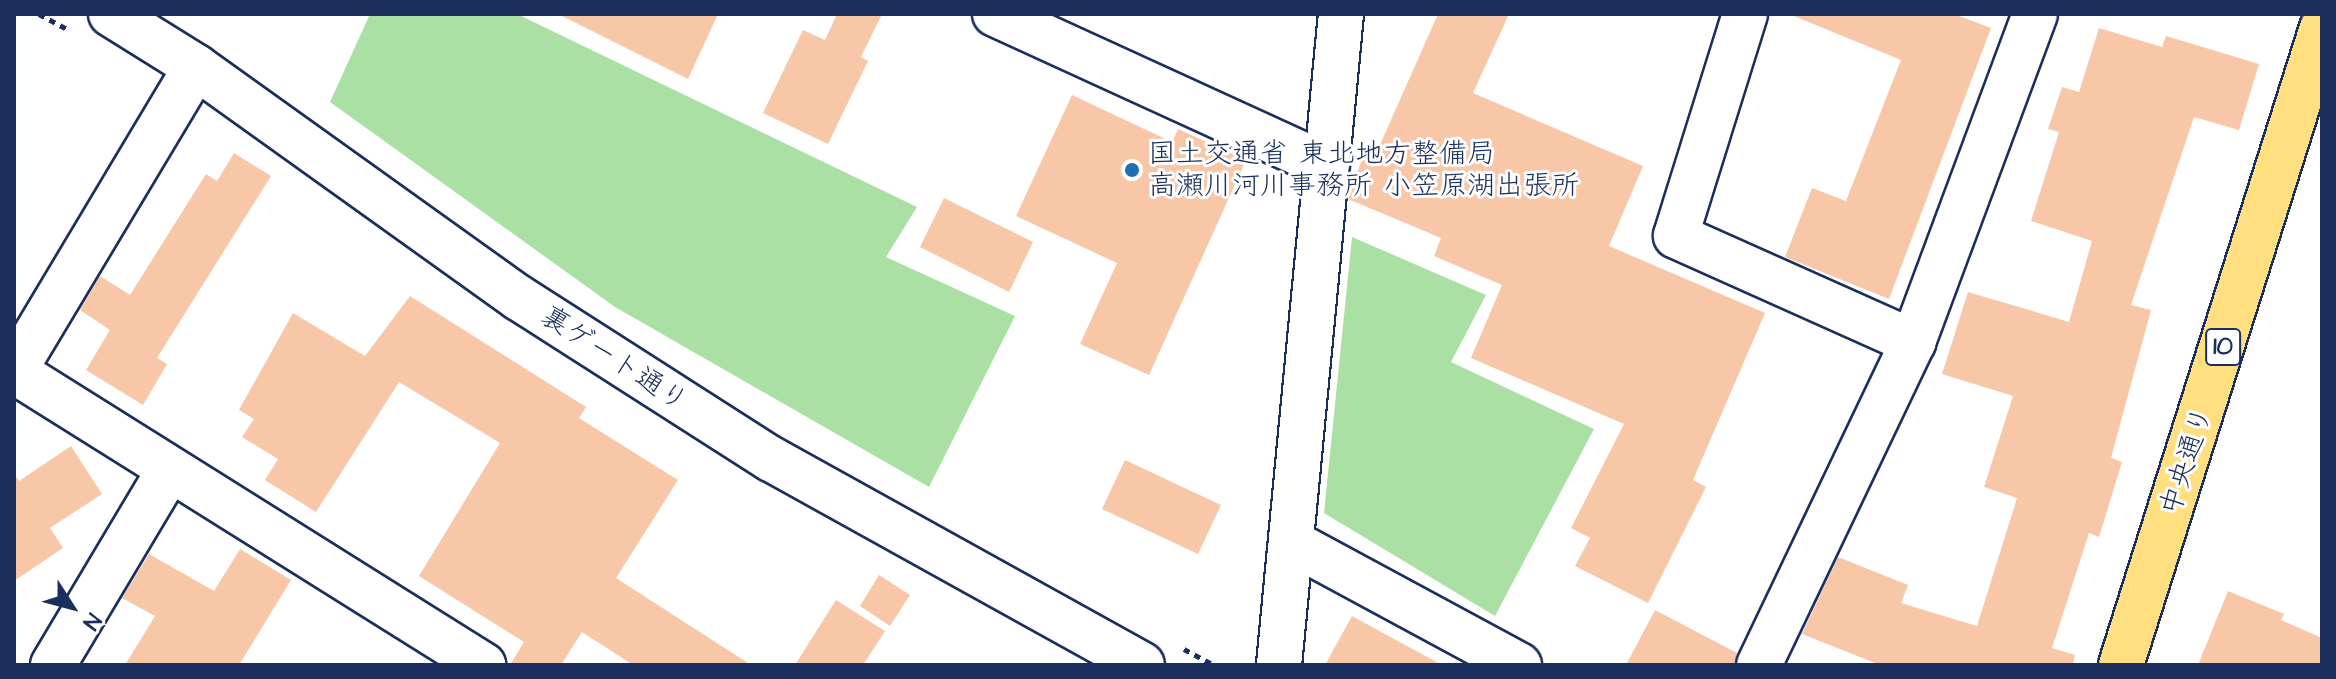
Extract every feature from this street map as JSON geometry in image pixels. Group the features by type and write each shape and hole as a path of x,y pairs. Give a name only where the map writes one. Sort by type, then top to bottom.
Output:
{"main road":[{"name":"中央通り","path":"2121,665 2322,28"}],"street":[{"name":"裏ゲート通り","path":"111,14 196,67 519,298 771,459 1142,665"},
{"path":"995,14 1327,166"},
{"path":"1279,665 1341,14"},
{"path":"1745,14 1676,236 1913,342"},
{"path":"1759,665 1913,342 2035,14"},
{"path":"196,67 14,371 168,472 483,665"},
{"path":"53,665 168,472"},
{"path":"1293,543 1519,665"}],"green space":[{"path":"370,14 517,14 917,207 886,257 1015,316 929,487 615,307 330,102"},
{"path":"1352,237 1486,295 1451,362 1594,429 1495,616 1324,513"}],"building":[{"path":"558,14 718,14 688,79"},
{"path":"837,14 882,14 861,57 868,61 828,144 763,113 803,30 825,40"},
{"path":"1438,14 1509,14 1473,93 1643,166 1609,246 1765,313 1693,480 1706,487 1648,603 1575,566 1590,538 1571,528 1624,424 1471,358 1502,285 1434,256 1441,238 1348,199 1368,142 1379,147"},
{"path":"1789,14 1954,14 1991,28 1889,299 1785,257 1812,188 1846,201 1901,60"},
{"path":"2099,28 2162,47 2166,36 2259,64 2239,130 2194,117 2131,305 2151,310 2111,458 2122,462 2099,537 2089,533 2052,648 2075,655 2073,665 1880,665 1802,634 1838,557 1908,585 1901,603 1977,626 2017,498 1984,487 2013,396 1942,374 1968,292 2069,322 2092,241 2031,221 2059,132 2048,129 2062,87 2079,92"},
{"path":"1072,95 1172,142 1178,129 1246,160 1149,375 1080,344 1117,263 1016,216"},
{"path":"234,153 271,176 157,358 167,364 143,405 86,370 110,330 80,310 100,276 130,295 206,174 217,181"},
{"path":"944,198 1033,242 1009,292 920,247"},
{"path":"410,296 586,407 579,418 678,480 616,578 751,665 633,665 582,632 561,665 510,665 524,642 419,576 500,443 399,382 316,512 265,480 278,459 242,437 254,419 239,410 293,313 365,356"},
{"path":"71,446 102,494 50,528 63,548 14,581 14,474 19,481"},
{"path":"1125,460 1221,505 1198,554 1102,509"},
{"path":"240,549 291,580 239,665 125,665 155,616 122,598 149,554 214,591"},
{"path":"879,575 910,595 890,626 860,606"},
{"path":"2228,591 2284,614 2281,620 2322,638 2322,665 2198,665"},
{"path":"836,600 885,631 863,665 795,665"},
{"path":"1655,610 1737,653 1734,665 1626,665"},
{"path":"1352,616 1442,665 1325,665"}],"place":[{"name":"国土交通省 東北地方整備局 高瀬川河川事務所 小笠原湖出張所","path":"1132,170"}]}
